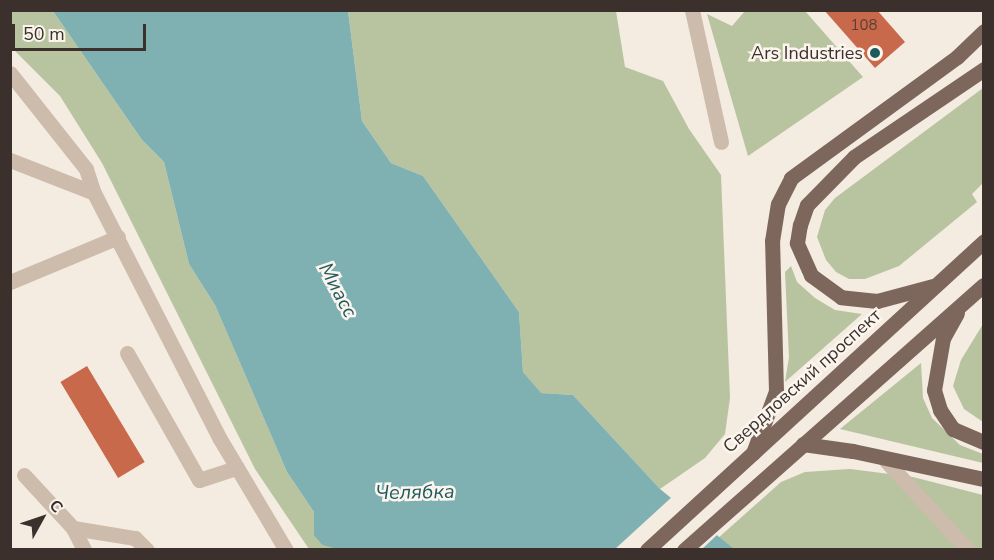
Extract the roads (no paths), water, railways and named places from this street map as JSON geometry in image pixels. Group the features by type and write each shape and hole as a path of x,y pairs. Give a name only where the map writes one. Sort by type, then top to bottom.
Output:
{"main road":[{"path":"753,453 776,391 772,241 778,204 791,178 957,57 984,31"},
{"path":"936,285 877,301 841,297 811,275 797,243 800,225 807,205 854,157 984,69"},
{"name":"Свердловский проспект","path":"647,549 984,241"},
{"path":"684,549 984,285"},
{"path":"963,302 943,338 934,390 940,410 953,429 984,442"},
{"path":"803,444 853,451 886,460 984,479"}],"lane":[{"path":"692,10 721,141"},
{"path":"10,73 86,169 94,193 237,468 286,549"},
{"path":"10,160 94,193"},
{"path":"10,282 118,237"},
{"path":"127,353 199,480 237,468"},
{"path":"886,460 968,549"},
{"path":"24,475 73,528 84,549"},
{"path":"73,528 135,538 147,549"}],"water":[{"path":"53,11 348,11 362,121 391,163 423,176 519,312 523,372 541,393 573,395 660,489 734,549 341,550 322,545 314,535 314,512 287,472 215,305 189,264 164,162 142,140"}],"place":[{"name":"Ars Industries","path":"875,53"}],"water label":[{"name":"Миасс","path":"338,290"},
{"name":"Челябка","path":"415,492"}]}
